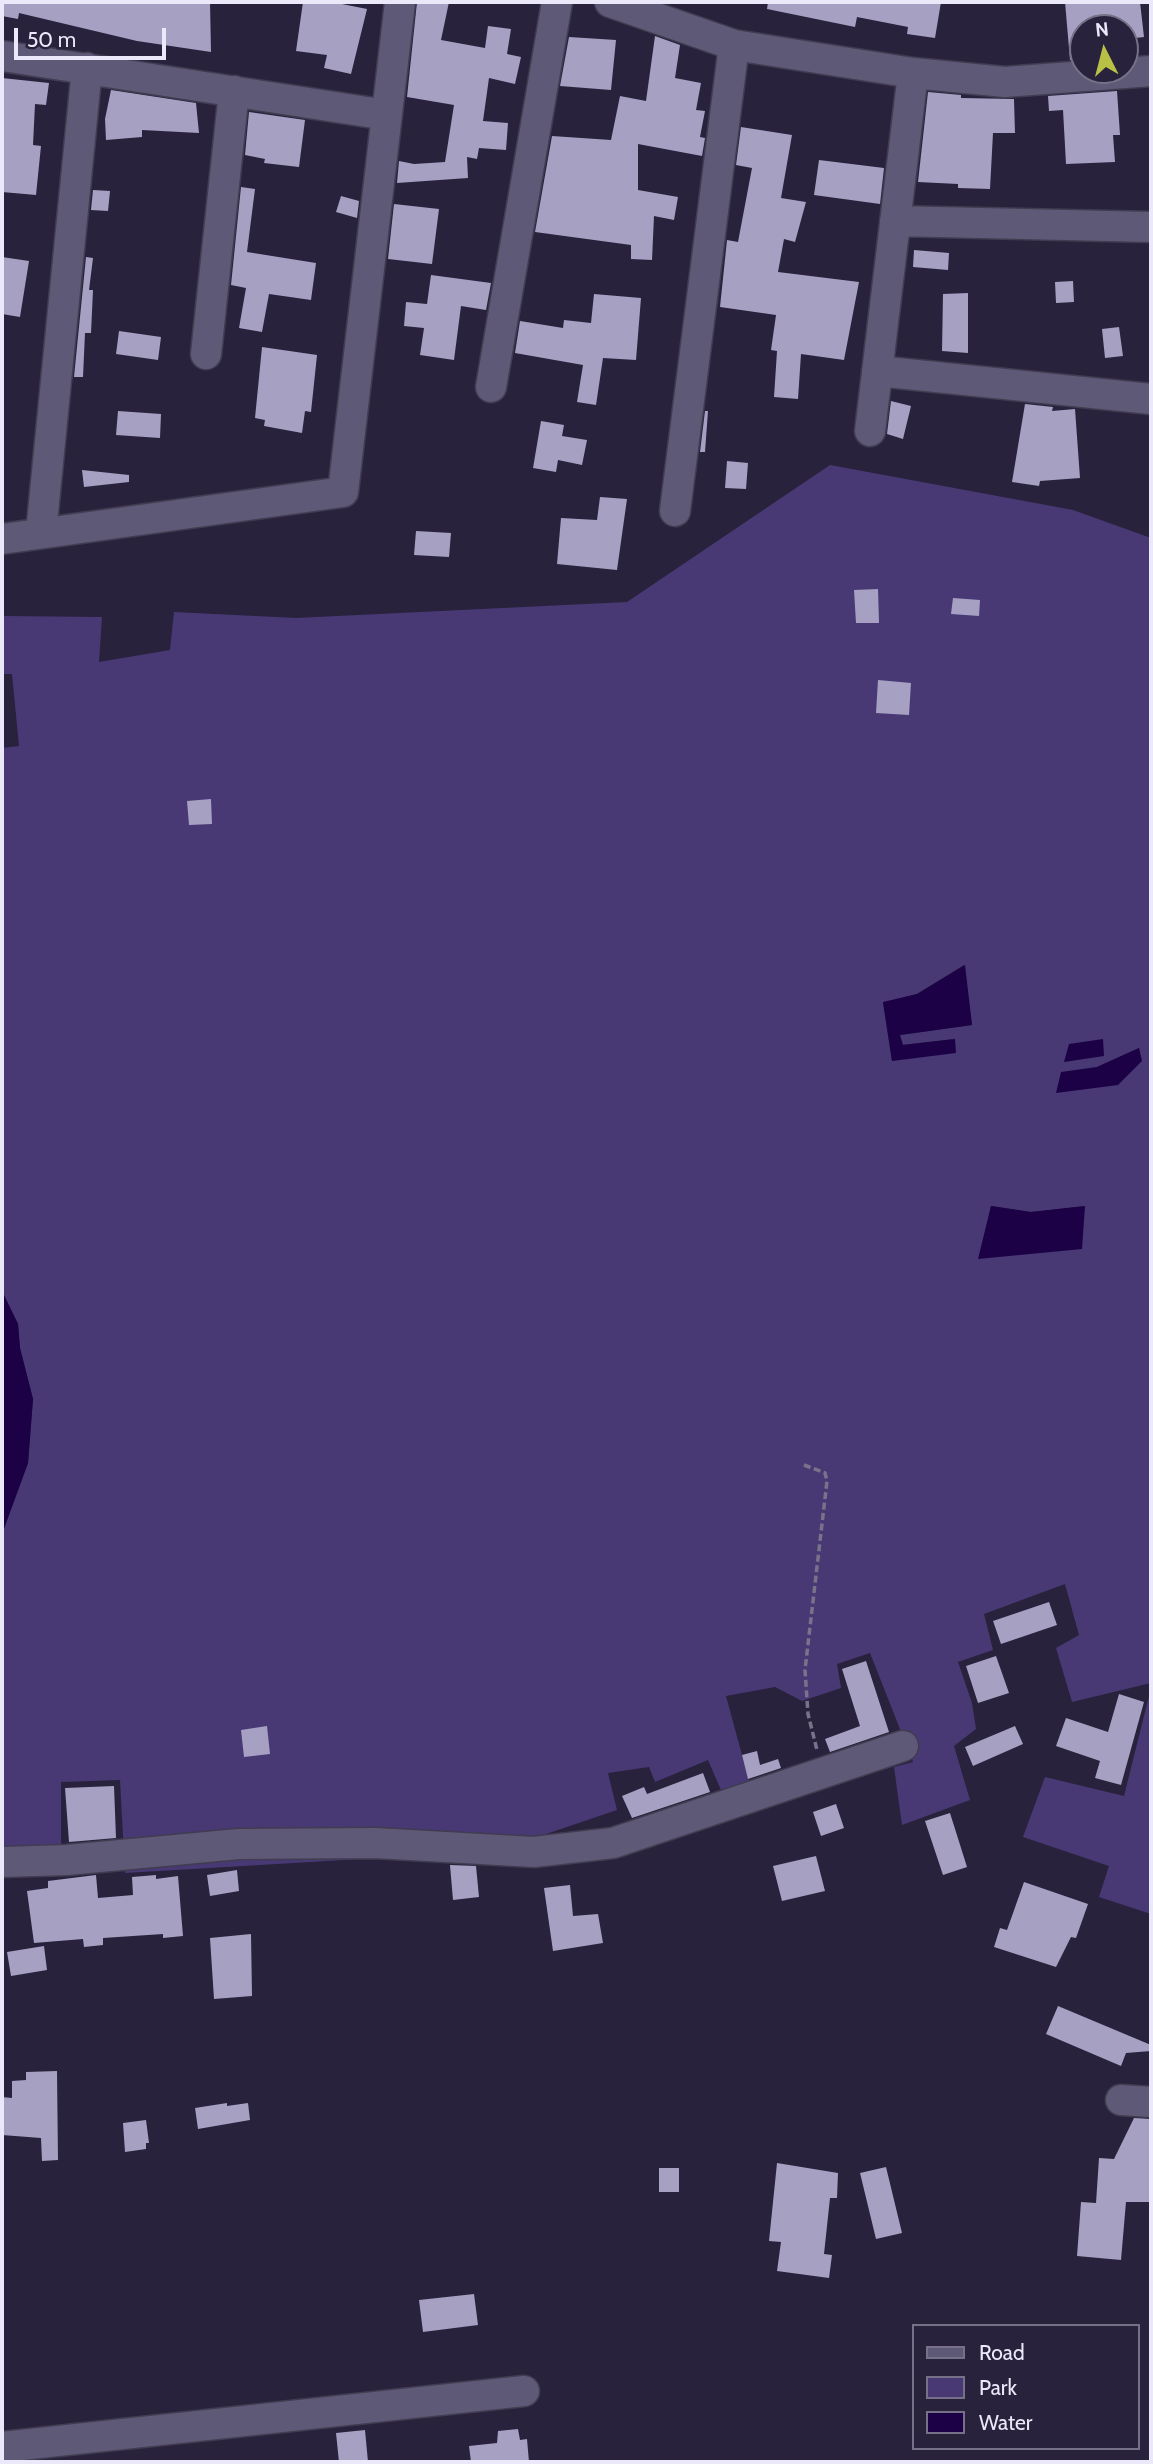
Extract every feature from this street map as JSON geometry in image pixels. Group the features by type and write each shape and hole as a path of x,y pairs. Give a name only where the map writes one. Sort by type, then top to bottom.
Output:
{"street":[{"path":"2,539 343,492 400,2"},
{"path":"491,387 557,2"},
{"path":"610,2 734,45 913,74 1005,82 1151,71"},
{"path":"675,511 734,45"},
{"path":"2,56 387,115"},
{"path":"41,533 87,68"},
{"path":"870,431 913,74"},
{"path":"206,354 234,91"},
{"path":"895,221 1151,227"},
{"path":"877,371 1151,399"},
{"path":"2,1862 66,1860 239,1844 375,1843 534,1852 612,1843 903,1746"},
{"path":"1121,2100 1151,2102"},
{"path":"2,2446 524,2391"}],"path":[{"path":"804,1465 825,1473 827,1481 805,1670 808,1714 824,1772"}],"green space":[{"path":"830,465 1073,510 1151,538 1151,1683 1072,1702 1056,1648 1079,1635 1065,1584 984,1614 993,1650 958,1662 972,1703 976,1729 954,1746 970,1800 902,1825 894,1767 913,1762 870,1653 837,1664 841,1688 802,1701 775,1687 726,1696 752,1792 724,1797 708,1760 655,1782 649,1767 608,1773 617,1810 496,1851 125,1873 120,1780 61,1782 61,1864 2,1865 2,1534 28,1463 33,1399 20,1348 18,1324 2,1291 2,748 19,746 12,674 2,674 2,616 102,617 99,662 170,650 174,612 296,618 627,602","holes":["964,965 972,1025 900,1035 902,1045 954,1039 892,1061 883,1003 917,994","1139,1048 1141,1061 1061,1072 1097,1067","991,1206 1031,1212 1085,1206 979,1259"]},
{"path":"1151,1688 1151,1914 1099,1897 1109,1866 1023,1837 1045,1777 1124,1796"}],"water":[{"path":"965,965 972,1025 900,1035 903,1045 955,1039 956,1053 892,1061 883,1002 917,994"},
{"path":"1103,1039 1104,1056 1064,1062 1069,1044"},
{"path":"1139,1048 1142,1061 1118,1085 1056,1093 1061,1072 1097,1067"},
{"path":"991,1206 1031,1212 1085,1206 1082,1249 978,1259"},
{"path":"2,1291 18,1324 20,1348 33,1399 28,1463 2,1534"}],"building":[{"path":"2,2 210,2 211,52 137,41 19,13 18,19 2,16"},
{"path":"303,2 332,2 367,9 351,74 324,68 327,55 296,51"},
{"path":"417,2 449,2 441,40 485,48 488,26 511,29 507,54 521,57 515,84 489,78 483,121 508,123 506,150 479,148 477,159 467,157 468,178 397,183 399,161 414,164 445,162 454,105 407,97"},
{"path":"768,2 941,2 935,38 907,34 908,27 857,17 855,27 767,9"},
{"path":"1065,2 1140,2 1144,37 1139,38 1139,14 1069,14 1069,48"},
{"path":"655,36 680,45 675,78 701,83 696,110 705,111 700,137 705,138 702,156 638,144 638,190 678,197 674,220 654,216 652,260 631,259 631,245 535,232 552,136 611,140 620,96 646,101"},
{"path":"569,37 616,40 611,90 560,86"},
{"path":"2,78 49,83 46,105 35,104 33,145 41,146 36,195 2,192"},
{"path":"111,90 196,103 199,133 142,130 142,137 106,140 105,119"},
{"path":"1117,91 1120,135 1113,135 1115,162 1066,164 1063,110 1049,111 1048,96"},
{"path":"928,92 961,95 961,98 1014,99 1015,133 993,133 990,189 958,188 958,184 918,182"},
{"path":"249,112 305,120 299,167 264,163 265,159 245,155"},
{"path":"741,127 792,135 781,198 806,202 795,242 784,239 778,272 859,282 844,360 801,354 798,399 774,397 777,351 771,350 776,315 720,307 727,240 738,242 752,168 736,165"},
{"path":"819,160 884,168 880,204 814,195"},
{"path":"241,187 255,189 247,252 316,263 311,300 269,294 262,332 239,328 246,288 231,285"},
{"path":"93,190 110,191 108,211 91,210"},
{"path":"341,196 359,201 357,218 336,212"},
{"path":"394,204 439,209 432,264 388,259"},
{"path":"914,250 949,253 948,270 913,267"},
{"path":"2,257 29,261 20,317 2,314"},
{"path":"86,257 93,258 89,290 93,290 91,333 85,333 83,377 74,377"},
{"path":"431,275 491,283 486,310 461,306 454,360 420,355 424,328 404,326 406,302 427,304"},
{"path":"1073,281 1074,302 1056,303 1055,282"},
{"path":"968,293 968,353 942,351 943,294"},
{"path":"594,294 641,298 636,360 603,358 596,405 577,402 583,365 515,353 520,321 563,328 564,320 591,323"},
{"path":"1119,327 1123,356 1105,358 1102,329"},
{"path":"119,331 161,337 158,360 116,354"},
{"path":"262,347 317,355 311,412 305,411 302,433 264,426 265,420 255,418"},
{"path":"891,401 911,406 903,439 887,434"},
{"path":"1025,404 1053,407 1052,411 1075,409 1080,478 1040,481 1039,486 1012,482"},
{"path":"118,411 161,414 160,438 116,435"},
{"path":"705,411 708,411 705,452 700,452"},
{"path":"541,421 564,425 562,436 587,440 582,465 558,460 556,472 533,468"},
{"path":"727,461 748,463 746,489 725,488"},
{"path":"82,470 129,475 129,482 84,487"},
{"path":"600,497 627,499 617,570 557,564 561,518 597,520"},
{"path":"416,531 451,533 449,557 414,555"},
{"path":"878,589 879,623 856,623 854,590"},
{"path":"953,598 980,600 979,616 951,614"},
{"path":"878,680 911,683 909,715 876,713"},
{"path":"211,799 212,824 189,825 187,801"},
{"path":"1049,1602 1057,1625 1001,1644 993,1621"},
{"path":"996,1656 1009,1693 978,1703 966,1666"},
{"path":"866,1661 889,1732 830,1752 825,1739 860,1726 842,1669"},
{"path":"1119,1694 1144,1702 1121,1785 1095,1778 1100,1761 1056,1746 1066,1718 1108,1732"},
{"path":"267,1726 270,1754 244,1757 241,1730"},
{"path":"1015,1726 1023,1744 973,1766 965,1747"},
{"path":"757,1751 760,1765 778,1759 781,1768 748,1779 742,1755"},
{"path":"703,1773 710,1792 632,1818 622,1796 644,1787 647,1794"},
{"path":"114,1786 116,1838 69,1842 65,1788"},
{"path":"836,1804 844,1828 821,1836 813,1812"},
{"path":"950,1813 967,1867 943,1875 925,1821"},
{"path":"816,1856 825,1891 782,1901 773,1866"},
{"path":"450,1865 476,1866 479,1897 453,1900"},
{"path":"237,1870 239,1891 210,1896 207,1875"},
{"path":"96,1875 98,1898 133,1895 132,1877 156,1875 156,1879 178,1876 183,1936 163,1938 163,1934 103,1938 103,1945 84,1947 83,1939 34,1943 27,1891 48,1888 48,1881"},
{"path":"1024,1882 1088,1904 1076,1938 1071,1937 1056,1967 994,1947 1000,1928 1007,1930"},
{"path":"570,1885 573,1916 598,1914 603,1943 553,1951 544,1888"},
{"path":"251,1934 252,1996 214,1999 210,1938"},
{"path":"44,1946 47,1970 11,1976 7,1952"},
{"path":"1058,2006 1151,2045 1151,2051 1126,2053 1121,2066 1046,2034"},
{"path":"57,2071 58,2160 42,2161 41,2138 2,2135 2,2097 12,2098 12,2081 26,2080 26,2072"},
{"path":"227,2103 227,2106 248,2103 250,2120 198,2129 195,2108"},
{"path":"1134,2118 1151,2119 1151,2202 1126,2202 1121,2260 1077,2256 1081,2202 1096,2203 1099,2158 1114,2159"},
{"path":"146,2120 149,2143 146,2143 146,2149 125,2152 123,2123"},
{"path":"777,2163 838,2173 837,2198 830,2198 824,2254 832,2255 829,2278 777,2271 781,2242 769,2241"},
{"path":"886,2167 902,2233 876,2239 860,2173"},
{"path":"659,2168 679,2168 679,2192 659,2192"},
{"path":"474,2294 478,2325 423,2332 419,2300"},
{"path":"518,2429 520,2440 527,2439 529,2462 471,2462 469,2446 497,2443 498,2431"},
{"path":"365,2430 368,2462 339,2462 336,2433"}]}
